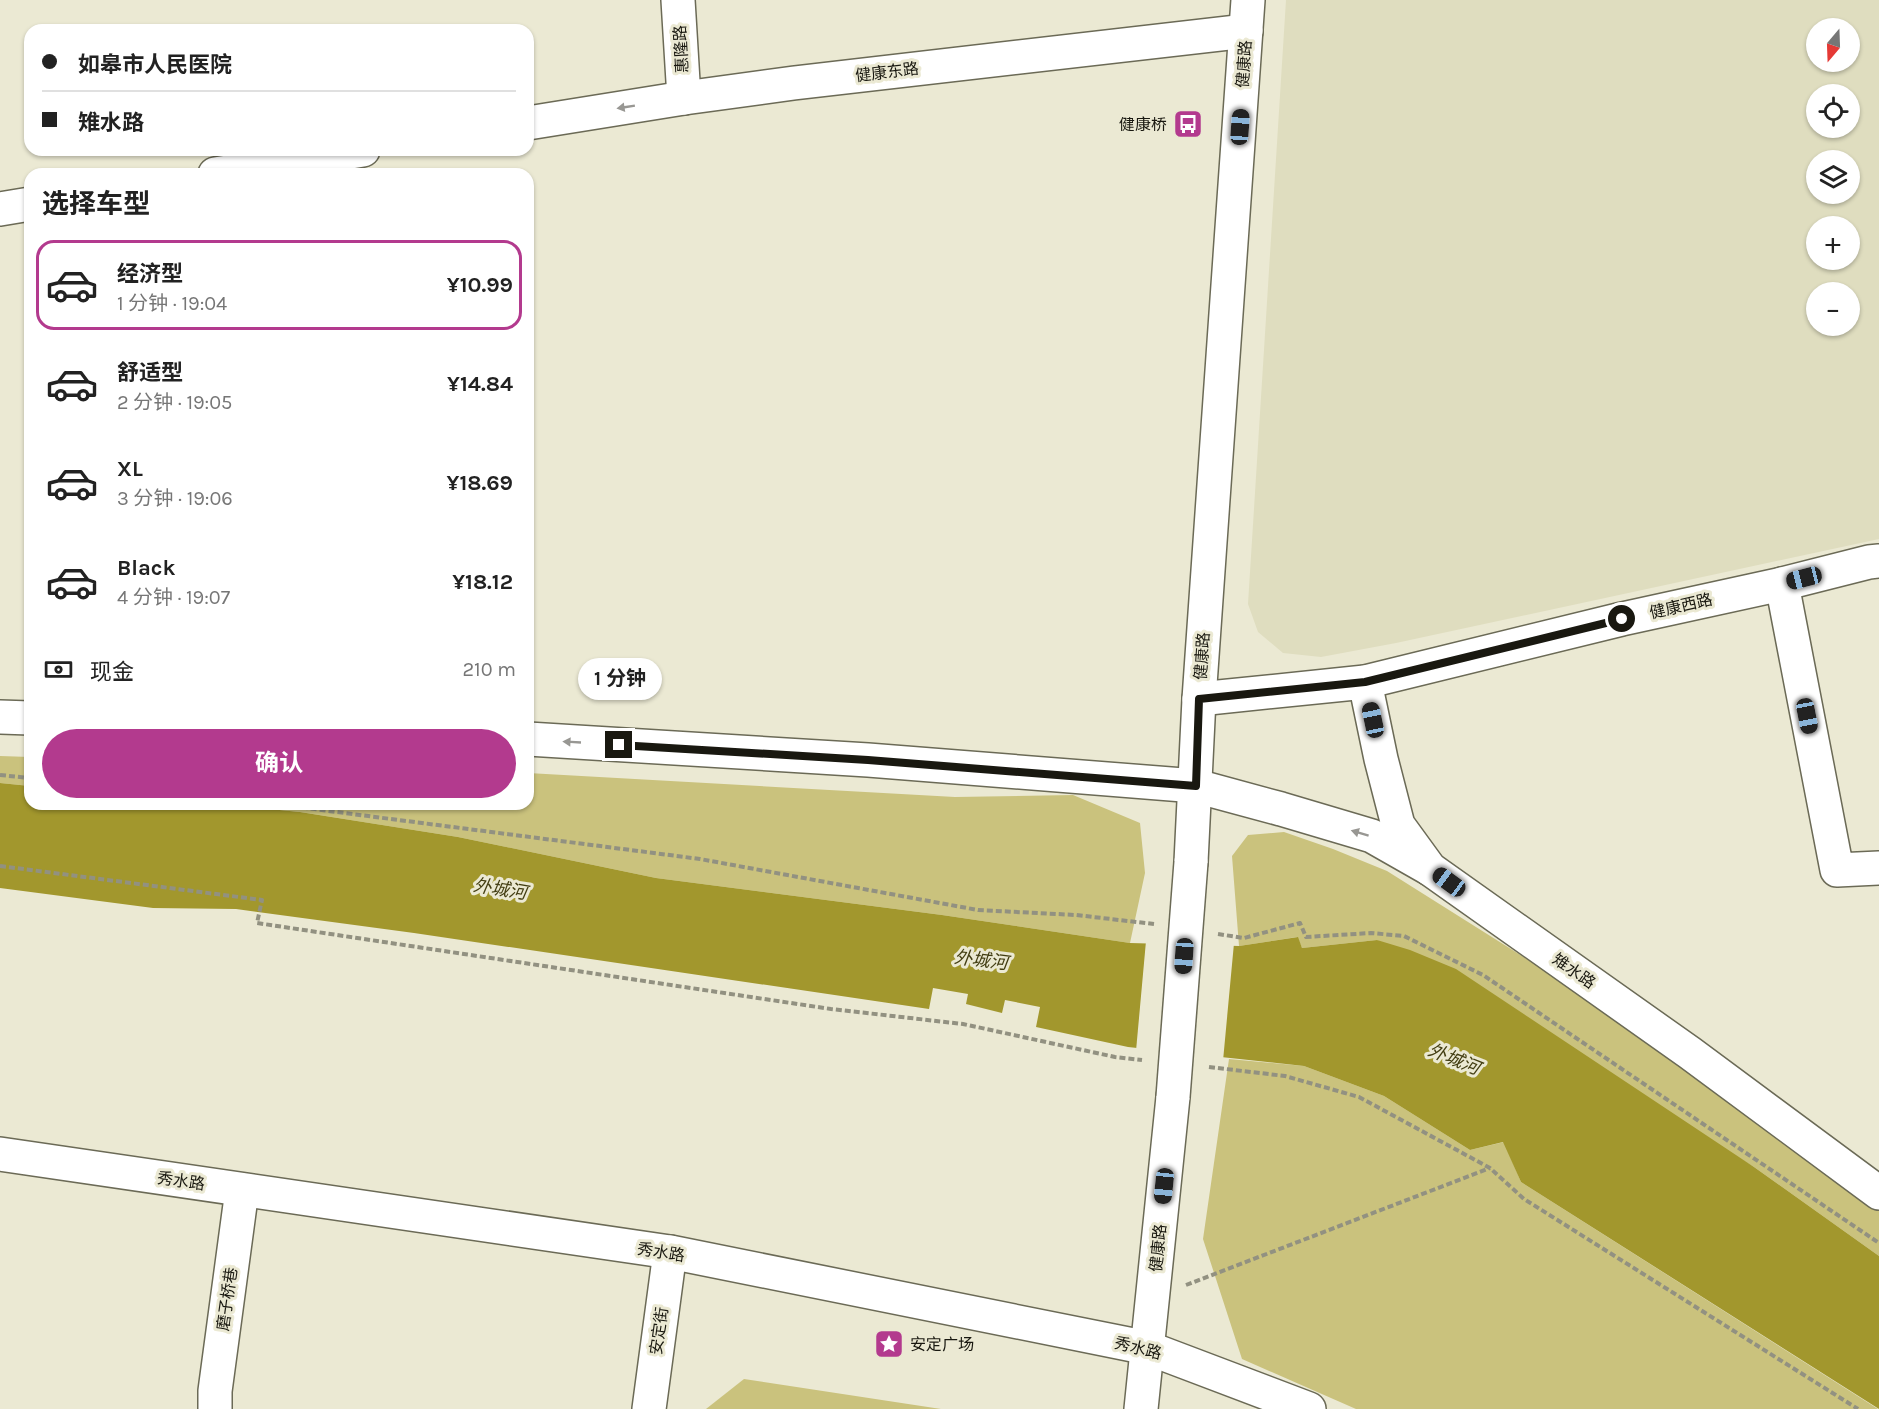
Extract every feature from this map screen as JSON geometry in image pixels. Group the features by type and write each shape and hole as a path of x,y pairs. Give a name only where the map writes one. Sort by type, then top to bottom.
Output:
{"street":[{"name":"惠隆路","path":"678,0 684,98"},
{"name":"健康东路","path":"534,122 1247,15"},
{"name":"健康路","path":"1141,1409 1173,1096 1191,862 1199,699 1247,15"},
{"path":"252,168 326,156"},
{"path":"0,209 24,205"},
{"name":"健康西路","path":"1199,699 1365,682 1622,619 1879,561"},
{"path":"1782,584 1837,870 1879,868"},
{"name":"雉水路","path":"1365,682 1398,825 1430,868 1690,1053 1879,1193"},
{"path":"0,717 24,718"},
{"path":"534,739 868,760 1196,786 1372,836 1430,868"},
{"name":"秀水路","path":"0,1154 670,1252 1148,1348 1309,1409"},
{"name":"磨子桥巷","path":"215,1409 215,1391 242,1190"},
{"name":"安定街","path":"649,1409 670,1252"}],"path":[{"path":"0,775 24,777"},
{"path":"320,810 700,859 978,910 1076,915 1157,925"},
{"path":"0,866 262,900 257,922 831,1009 963,1024 1115,1057 1149,1060"},
{"path":"1212,933 1244,938 1300,923 1306,937 1371,933 1404,936 1483,975 1879,1243"},
{"path":"1205,1067 1285,1076 1359,1097 1490,1168 1524,1199 1858,1409"},
{"path":"1153,1298 1490,1168"}],"shaded area":[{"path":"1286,0 1879,0 1879,539 1396,643 1321,657 1283,653 1258,632 1248,604"},
{"path":"0,756 24,757 24,785 0,783"},
{"path":"534,773 955,797 1073,795 1140,823 1145,873 1130,943 942,915 656,878 458,837 280,810 534,810"},
{"path":"1284,832 1387,871 1684,1058 1879,1205 1879,1256 1754,1167 1377,940 1302,948 1297,937 1239,946 1232,856 1248,835"},
{"path":"1229,1059 1304,1066 1384,1096 1470,1150 1504,1142 1521,1182 1878,1409 1356,1409 1242,1359 1203,1239"},
{"path":"744,1379 941,1409 706,1409"}],"water":[{"name":"外城河","path":"0,783 24,785 24,810 280,810 300,812 458,837 656,878 942,915 1130,943 1239,946 1298,937 1302,948 1377,940 1410,950 1456,969 1754,1167 1879,1256 1879,1409 1521,1182 1503,1142 1470,1150 1384,1096 1304,1066 1128,1047 1036,1027 1040,1007 1005,1000 1002,1013 966,1004 968,994 933,988 929,1009 236,909 153,908 0,888"}],"pier":[{"path":"1146,941 1234,943 1223,1061 1136,1051"}],"place":[{"name":"健康桥","path":"1188,124"},
{"name":"安定广场","path":"889,1344"}],"route":[{"path":"619,745 868,760 1196,786 1199,699 1365,682 1622,619"}]}
